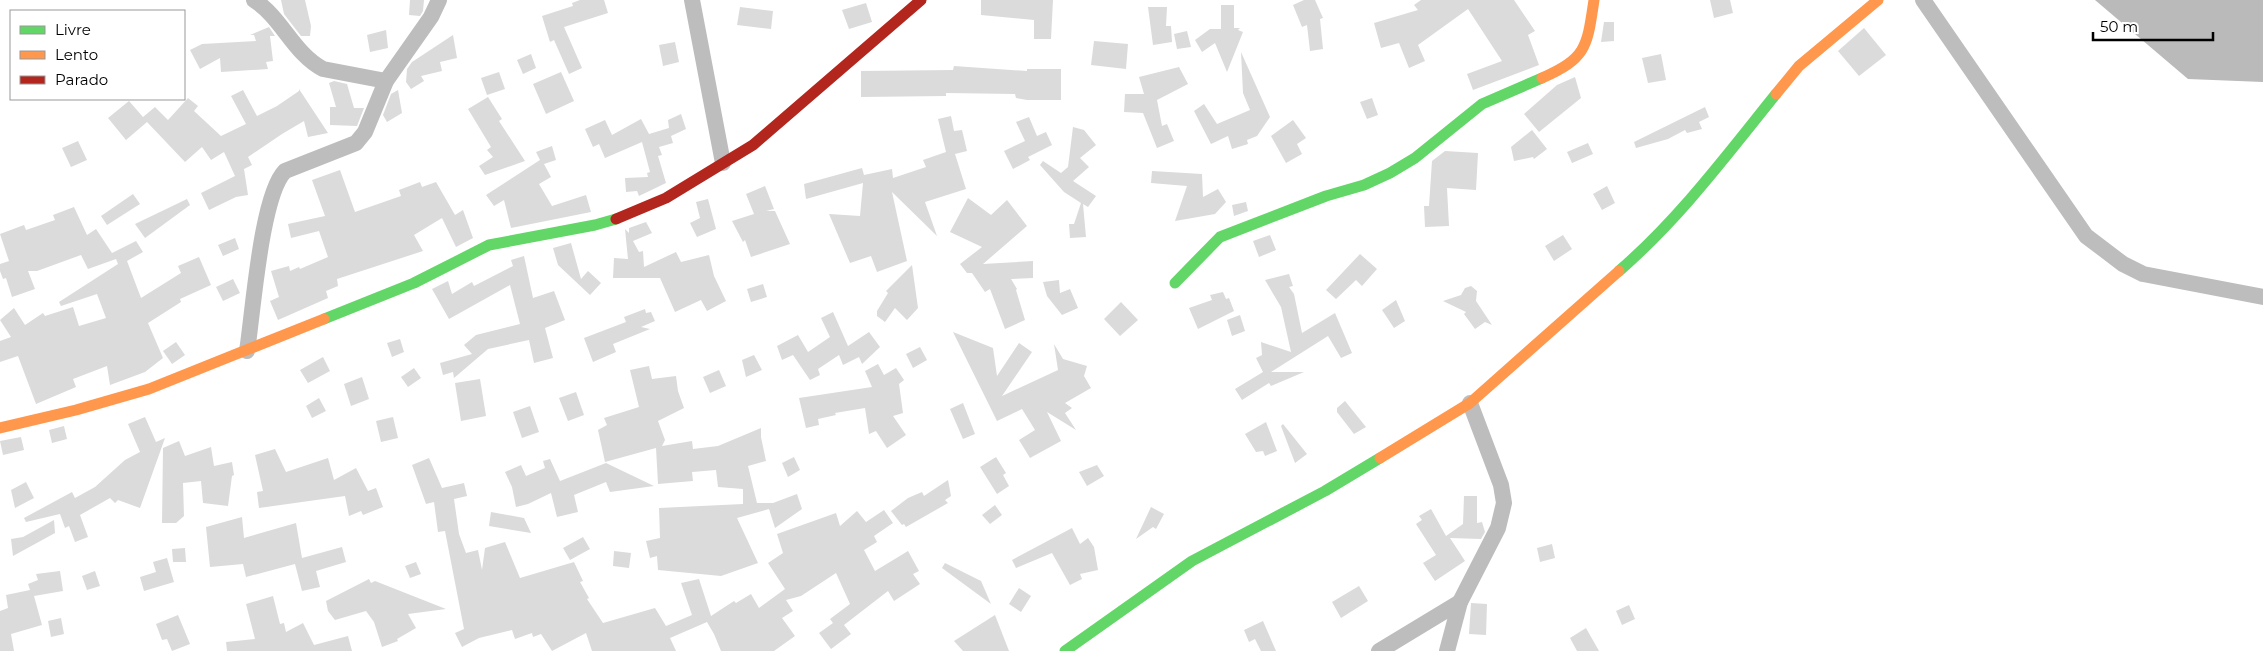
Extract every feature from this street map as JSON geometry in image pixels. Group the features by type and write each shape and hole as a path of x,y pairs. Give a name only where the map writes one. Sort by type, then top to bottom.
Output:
{"street":[{"path":"254,0 266,9 306,58 315,65 323,69 386,81"},
{"path":"247,351 266,214 279,178 285,171 356,143 365,132 386,81 431,17 439,0"},
{"path":"692,0 723,163"},
{"path":"0,428 76,410 149,389 414,283 489,245 595,224 634,213 666,198 753,145 921,0"},
{"path":"1175,283 1220,237 1229,232 1326,196 1364,185 1390,173 1414,158 1482,104 1566,67 1579,55 1588,41 1594,0"},
{"path":"1065,651 1192,561 1325,491 1470,403 1652,242 1695,195 1799,66 1878,0"},
{"path":"1923,0 2086,236 2111,256 2143,274 2263,297"},
{"path":"1447,651 1460,602 1498,528 1504,503 1501,485 1470,403"},
{"path":"1379,651 1460,602"}],"shaded area":[{"path":"2095,0 2263,0 2263,82 2188,79"}],"building":[{"path":"281,0 305,0 311,26 310,36 301,36 284,14"},
{"path":"410,0 424,0 423,11 420,16 409,15"},
{"path":"580,0 604,0 608,13 564,27 582,68 569,74 554,40 550,42 542,16 573,6 572,3"},
{"path":"981,0 1053,0 1051,39 1034,39 1034,20 981,15"},
{"path":"1304,0 1315,0 1323,18 1320,19 1323,49 1310,51 1307,25 1302,27 1293,5"},
{"path":"1421,0 1514,0 1535,31 1528,35 1539,65 1473,90 1467,74 1502,61 1468,9 1418,45 1425,61 1409,68 1399,43 1381,48 1374,23 1418,10 1414,5"},
{"path":"1710,0 1730,0 1733,13 1714,18"},
{"path":"866,3 872,22 849,29 842,10"},
{"path":"1221,5 1234,5 1234,28 1240,28 1238,30 1243,32 1227,72 1215,43 1202,52 1195,40 1210,29 1221,29"},
{"path":"740,7 773,11 771,29 737,25"},
{"path":"1148,7 1167,7 1166,26 1171,26 1172,42 1153,45"},
{"path":"1604,22 1614,22 1614,41 1601,42"},
{"path":"269,27 275,36 270,36 273,61 266,62 268,69 221,72 220,58 200,69 190,50 202,44 256,41 254,35 250,35"},
{"path":"1864,28 1886,55 1859,76 1838,51"},
{"path":"386,30 388,48 370,52 367,35"},
{"path":"1187,31 1191,47 1177,49 1174,34"},
{"path":"453,35 457,58 440,62 442,71 421,76 424,81 411,89 406,82 407,69 412,62"},
{"path":"1094,41 1128,44 1126,69 1091,65"},
{"path":"675,42 679,62 663,66 659,45"},
{"path":"1241,52 1270,117 1257,136 1247,140 1248,144 1232,149 1228,136 1211,144 1194,111 1204,104 1217,124 1250,110 1243,93"},
{"path":"531,54 536,68 523,74 517,60"},
{"path":"1661,54 1666,80 1648,83 1642,58"},
{"path":"954,66 1027,71 1027,69 1061,69 1061,100 1027,100 1016,98 1015,94 946,93 946,96 861,97 861,71 953,70"},
{"path":"1179,67 1188,84 1157,100 1162,126 1167,124 1174,141 1157,148 1143,113 1124,112 1125,94 1144,94 1139,77"},
{"path":"499,72 505,89 487,95 481,78"},
{"path":"561,72 574,101 546,114 533,84"},
{"path":"1575,77 1581,98 1539,132 1524,114 1557,85"},
{"path":"334,81 347,84 354,108 364,108 357,126 330,125 330,107 336,107 329,83"},
{"path":"299,89 328,133 308,137 304,121 282,134 248,157 252,165 244,169 248,195 236,197 209,210 201,193 235,176 224,152 211,160 202,147 185,162 147,122 126,140 108,118 129,101 143,117 155,107 168,120 188,98 198,106 194,111 221,136 246,124 231,96 243,90 257,116 277,106 299,91"},
{"path":"398,90 402,113 387,122 383,115 391,94"},
{"path":"488,97 502,119 499,121 525,161 485,175 479,166 493,157 487,150 491,147 468,109"},
{"path":"1372,98 1378,115 1367,119 1360,102"},
{"path":"1705,107 1709,117 1699,122 1702,129 1687,133 1685,130 1668,139 1636,148 1634,142"},
{"path":"681,114 686,129 671,136 673,143 659,147 662,155 658,156 666,183 639,196 637,191 626,192 625,178 648,177 647,173 650,172 642,142 605,158 599,144 593,147 585,129 605,120 612,135 641,119 649,134 669,128 668,120"},
{"path":"951,116 954,131 962,130 967,151 955,154 966,189 925,202 937,236 892,192 907,261 877,272 871,256 850,263 829,214 860,216 863,183 806,199 804,184 862,168 864,175 892,169 893,178 926,167 923,160 946,152 938,119"},
{"path":"1029,117 1037,136 1046,132 1052,145 1028,157 1030,160 1013,169 1004,151 1025,141 1016,122"},
{"path":"1293,120 1306,138 1297,144 1302,154 1286,163 1271,136"},
{"path":"1073,127 1084,130 1096,145 1080,158 1089,167 1073,181 1096,196 1088,207 1083,204 1086,237 1070,238 1069,224 1074,224 1081,203 1064,192 1040,165 1043,161 1061,173 1068,167"},
{"path":"1532,130 1547,149 1534,159 1533,157 1514,161 1511,147"},
{"path":"78,141 87,160 71,167 62,148"},
{"path":"1588,143 1593,154 1572,163 1567,152"},
{"path":"552,146 556,160 544,164 551,177 539,184 552,206 586,195 591,212 511,228 504,200 494,206 486,195 540,160 536,152"},
{"path":"1445,151 1478,153 1476,190 1447,188 1449,226 1425,227 1424,206 1429,206 1432,161"},
{"path":"340,170 355,212 401,196 399,190 420,182 422,187 436,182 455,215 463,210 473,238 456,247 442,218 414,235 423,251 337,279 338,286 326,291 328,298 278,320 270,301 279,297 271,271 289,266 290,271 299,267 300,269 328,257 319,231 291,238 288,224 325,216 312,180"},
{"path":"1152,171 1202,174 1203,197 1218,189 1226,202 1215,214 1175,221 1187,186 1151,183"},
{"path":"765,186 774,209 766,211 775,211 790,244 751,257 745,240 743,242 732,221 754,214 746,194"},
{"path":"1607,186 1615,203 1602,210 1593,194"},
{"path":"133,194 140,204 107,225 101,216"},
{"path":"968,198 991,215 1007,200 1027,226 983,264 1033,261 1033,278 1011,279 1017,289 1025,320 1005,329 990,289 985,292 972,273 967,273 960,264 982,247 950,232"},
{"path":"187,199 190,205 145,238 135,224"},
{"path":"708,199 716,229 697,237 690,223 700,218 696,202"},
{"path":"1246,202 1248,211 1234,216 1232,205"},
{"path":"74,207 87,235 96,229 112,253 136,241 143,252 127,261 141,298 181,273 178,266 199,257 211,285 180,299 181,302 148,323 163,358 145,372 110,385 107,366 73,379 76,387 36,404 18,356 0,362 0,341 11,337 0,320 14,308 25,325 43,313 45,316 73,307 79,326 106,318 97,294 61,306 59,302 118,264 116,259 88,269 81,255 37,271 28,271 35,289 12,297 6,278 3,279 0,271 0,264 9,261 0,234 24,225 26,230 55,220 53,215"},
{"path":"646,222 652,233 633,241 639,252 643,251 644,267 676,252 681,262 709,255 714,276 726,301 707,311 701,300 675,312 660,278 613,278 614,258 628,259 625,229 629,233 629,228"},
{"path":"1270,235 1276,250 1259,257 1253,241"},
{"path":"1563,235 1572,249 1554,261 1545,246"},
{"path":"235,238 239,249 223,256 218,245"},
{"path":"571,243 581,279 588,271 601,283 590,295 558,265 553,248"},
{"path":"1360,254 1377,269 1362,286 1356,280 1336,299 1326,290"},
{"path":"524,256 533,298 554,291 565,320 545,328 553,358 534,363 529,340 488,349 454,378 453,372 443,375 440,363 472,354 464,345 476,335 520,324 510,285 449,319 432,289 448,281 452,294 472,282 474,286 513,266 511,260"},
{"path":"912,265 918,308 907,320 895,308 885,322 877,316 877,311 888,293 886,291"},
{"path":"1289,274 1293,286 1289,287 1294,294 1302,333 1335,313 1352,353 1341,358 1328,336 1271,372 1304,372 1271,386 1269,383 1242,400 1235,389 1263,372 1256,358 1262,355 1261,342 1291,352 1281,307 1265,280"},
{"path":"233,279 240,293 223,301 216,287"},
{"path":"1059,280 1060,293 1070,289 1078,308 1062,315 1047,296 1043,282"},
{"path":"763,284 767,297 751,302 747,289"},
{"path":"1471,286 1477,291 1476,301 1492,325 1485,322 1475,329 1464,314 1466,312 1443,301 1461,295 1465,288"},
{"path":"1223,292 1226,299 1229,298 1234,311 1198,329 1189,308 1212,300 1210,295"},
{"path":"1396,300 1405,321 1394,328 1382,310"},
{"path":"1121,302 1138,320 1120,336 1104,319"},
{"path":"645,309 646,313 651,312 655,321 641,327 650,329 613,344 616,352 593,362 584,338 626,322 624,317"},
{"path":"833,312 848,346 869,332 880,347 862,364 859,357 843,365 839,355 818,369 820,375 810,380 793,355 782,360 777,346 798,335 808,352 830,337 821,318"},
{"path":"1240,315 1245,331 1232,336 1227,320"},
{"path":"953,332 993,348 997,376 1019,343 1032,352 1002,396 1058,370 1054,344 1063,359 1087,366 1084,376 1091,388 1065,403 1072,408 1065,413 1076,430 1047,412 1061,441 1030,458 1019,440 1035,430 1022,409 997,421"},
{"path":"400,339 404,352 392,357 387,343"},
{"path":"176,342 185,355 172,364 163,351"},
{"path":"920,347 927,360 913,368 906,354"},
{"path":"754,355 762,370 746,377 742,360"},
{"path":"323,357 330,371 308,383 300,370"},
{"path":"878,364 884,375 896,368 904,380 899,384 903,413 893,416 906,435 887,448 876,431 869,434 865,408 835,413 836,415 818,419 819,425 806,428 799,398 872,387 865,371"},
{"path":"649,366 652,379 676,376 678,391 684,408 658,421 665,440 662,446 692,441 693,449 718,446 761,428 766,461 748,466 757,503 773,503 797,494 802,509 775,528 769,509 737,518 758,563 721,576 658,570 657,556 650,558 646,541 660,538 659,508 743,504 743,489 718,487 716,470 692,472 693,481 658,484 656,448 605,462 598,430 607,425 604,418 639,407 630,370"},
{"path":"414,368 421,378 408,387 401,377"},
{"path":"719,370 726,386 710,393 703,377"},
{"path":"362,377 369,399 351,406 344,384"},
{"path":"480,379 486,416 461,421 455,383"},
{"path":"576,392 584,415 568,421 559,398"},
{"path":"319,398 326,411 312,418 306,406"},
{"path":"1345,401 1366,427 1354,434 1337,412 1337,408"},
{"path":"963,403 975,434 963,439 950,409"},
{"path":"530,406 539,432 522,438 513,412"},
{"path":"145,417 156,442 165,438 140,508 118,500 115,503 110,498 80,515 88,537 75,542 69,526 65,528 60,514 26,522 24,518 72,492 75,498 95,487 125,460 140,452 128,424"},
{"path":"393,417 398,438 381,442 376,421"},
{"path":"1266,422 1277,451 1265,456 1263,451 1256,452 1245,434"},
{"path":"1283,424 1307,454 1295,463 1281,426"},
{"path":"64,426 67,439 52,443 49,430"},
{"path":"21,437 24,450 3,455 0,441"},
{"path":"179,441 185,456 211,447 214,466 232,462 234,475 232,476 228,506 203,503 201,481 183,483 184,516 176,523 162,523 163,448"},
{"path":"275,449 286,472 328,458 334,480 356,468 368,491 376,488 383,507 363,515 361,511 349,516 345,496 259,508 257,492 263,491 255,455"},
{"path":"794,457 800,470 788,477 782,463"},
{"path":"996,457 1006,473 1003,475 1009,486 997,494 980,467"},
{"path":"429,458 442,488 464,483 467,496 454,499 459,534 466,553 478,550 482,570 485,548 505,542 520,578 574,562 583,581 580,582 589,598 587,599 603,623 655,608 666,626 692,615 681,583 699,579 711,616 734,601 736,603 751,594 759,608 785,589 768,563 783,553 777,534 836,513 840,526 857,511 866,522 884,510 893,523 874,536 877,542 864,550 875,571 908,551 919,571 913,574 920,584 894,601 888,591 844,625 851,634 831,649 819,633 833,623 830,619 850,604 836,573 801,596 786,600 793,611 782,618 795,636 774,651 721,651 707,622 670,638 676,651 592,651 586,633 552,651 541,634 533,637 532,633 515,639 512,630 479,638 462,647 455,633 464,629 445,531 438,532 434,502 426,504 412,465"},
{"path":"550,459 560,481 606,463 654,486 610,492 606,482 574,495 578,512 557,517 551,493 528,504 516,507 512,487 505,472 521,465 526,476 545,468 543,461"},
{"path":"1097,465 1104,476 1087,486 1079,472"},
{"path":"948,480 951,496 945,500 948,503 906,527 904,524 902,525 891,511 908,498 922,492 924,496"},
{"path":"26,482 34,498 15,508 11,490"},
{"path":"1464,496 1477,496 1477,523 1482,522 1485,532 1481,539 1450,538 1465,561 1435,581 1423,563 1436,555 1416,524 1422,520 1419,516 1431,509 1446,536 1463,524"},
{"path":"995,505 1002,515 990,524 982,515"},
{"path":"1151,507 1164,514 1156,529 1153,527 1136,539"},
{"path":"491,512 524,518 531,533 489,526"},
{"path":"242,517 244,538 296,523 302,558 342,547 346,562 316,571 320,587 302,591 295,564 246,577 243,564 210,567 206,527"},
{"path":"54,520 55,533 13,556 11,539 23,537"},
{"path":"1072,528 1080,544 1088,538 1094,547 1098,570 1080,574 1082,579 1070,585 1052,553 1016,568 1012,560"},
{"path":"583,537 590,549 570,560 563,548"},
{"path":"1552,544 1555,558 1540,562 1537,548"},
{"path":"185,548 186,562 173,562 172,549"},
{"path":"614,551 631,553 629,568 613,566"},
{"path":"167,558 174,582 144,591 140,577 156,572 153,562"},
{"path":"416,562 421,574 410,578 405,566"},
{"path":"945,563 981,581 991,604 942,568"},
{"path":"60,571 63,591 34,596 42,625 11,634 14,651 0,651 0,611 8,608 6,595 30,590 28,584 38,580 36,574"},
{"path":"95,571 100,586 87,590 82,576"},
{"path":"369,579 371,583 375,581 446,609 408,614 416,628 397,639 398,641 382,647 374,622 366,611 335,620 328,611 326,601"},
{"path":"1359,586 1368,601 1341,618 1332,602"},
{"path":"1019,588 1031,596 1021,612 1009,604"},
{"path":"273,596 280,624 284,623 286,632 303,623 314,645 348,636 352,651 227,651 226,642 255,639 246,604"},
{"path":"1471,603 1487,604 1486,635 1469,634"},
{"path":"1629,605 1635,619 1622,625 1616,611"},
{"path":"178,615 190,644 172,651 167,639 162,640 156,624"},
{"path":"995,615 1009,651 963,651 954,641"},
{"path":"61,618 64,634 51,637 48,621"},
{"path":"1263,621 1276,651 1261,651 1255,639 1249,642 1244,630"},
{"path":"1586,628 1599,651 1577,651 1570,638"}],"traffic: fast":[{"path":"1175,283 1220,237 1326,196 1364,185 1390,173 1415,158 1482,104 1542,78"},
{"path":"1619,271 1682,208 1776,94"},
{"path":"324,319 414,283 489,245 595,225 616,219"},
{"path":"1065,651 1192,561 1325,491 1380,458"}],"traffic: slow":[{"path":"1542,78 1568,64 1582,49 1589,29 1594,0"},
{"path":"1776,94 1799,66 1878,0"},
{"path":"1380,458 1470,403 1619,271"},
{"path":"0,428 76,410 149,389 324,319"}],"traffic: jam":[{"path":"616,219 666,198 753,145 921,0"}]}
